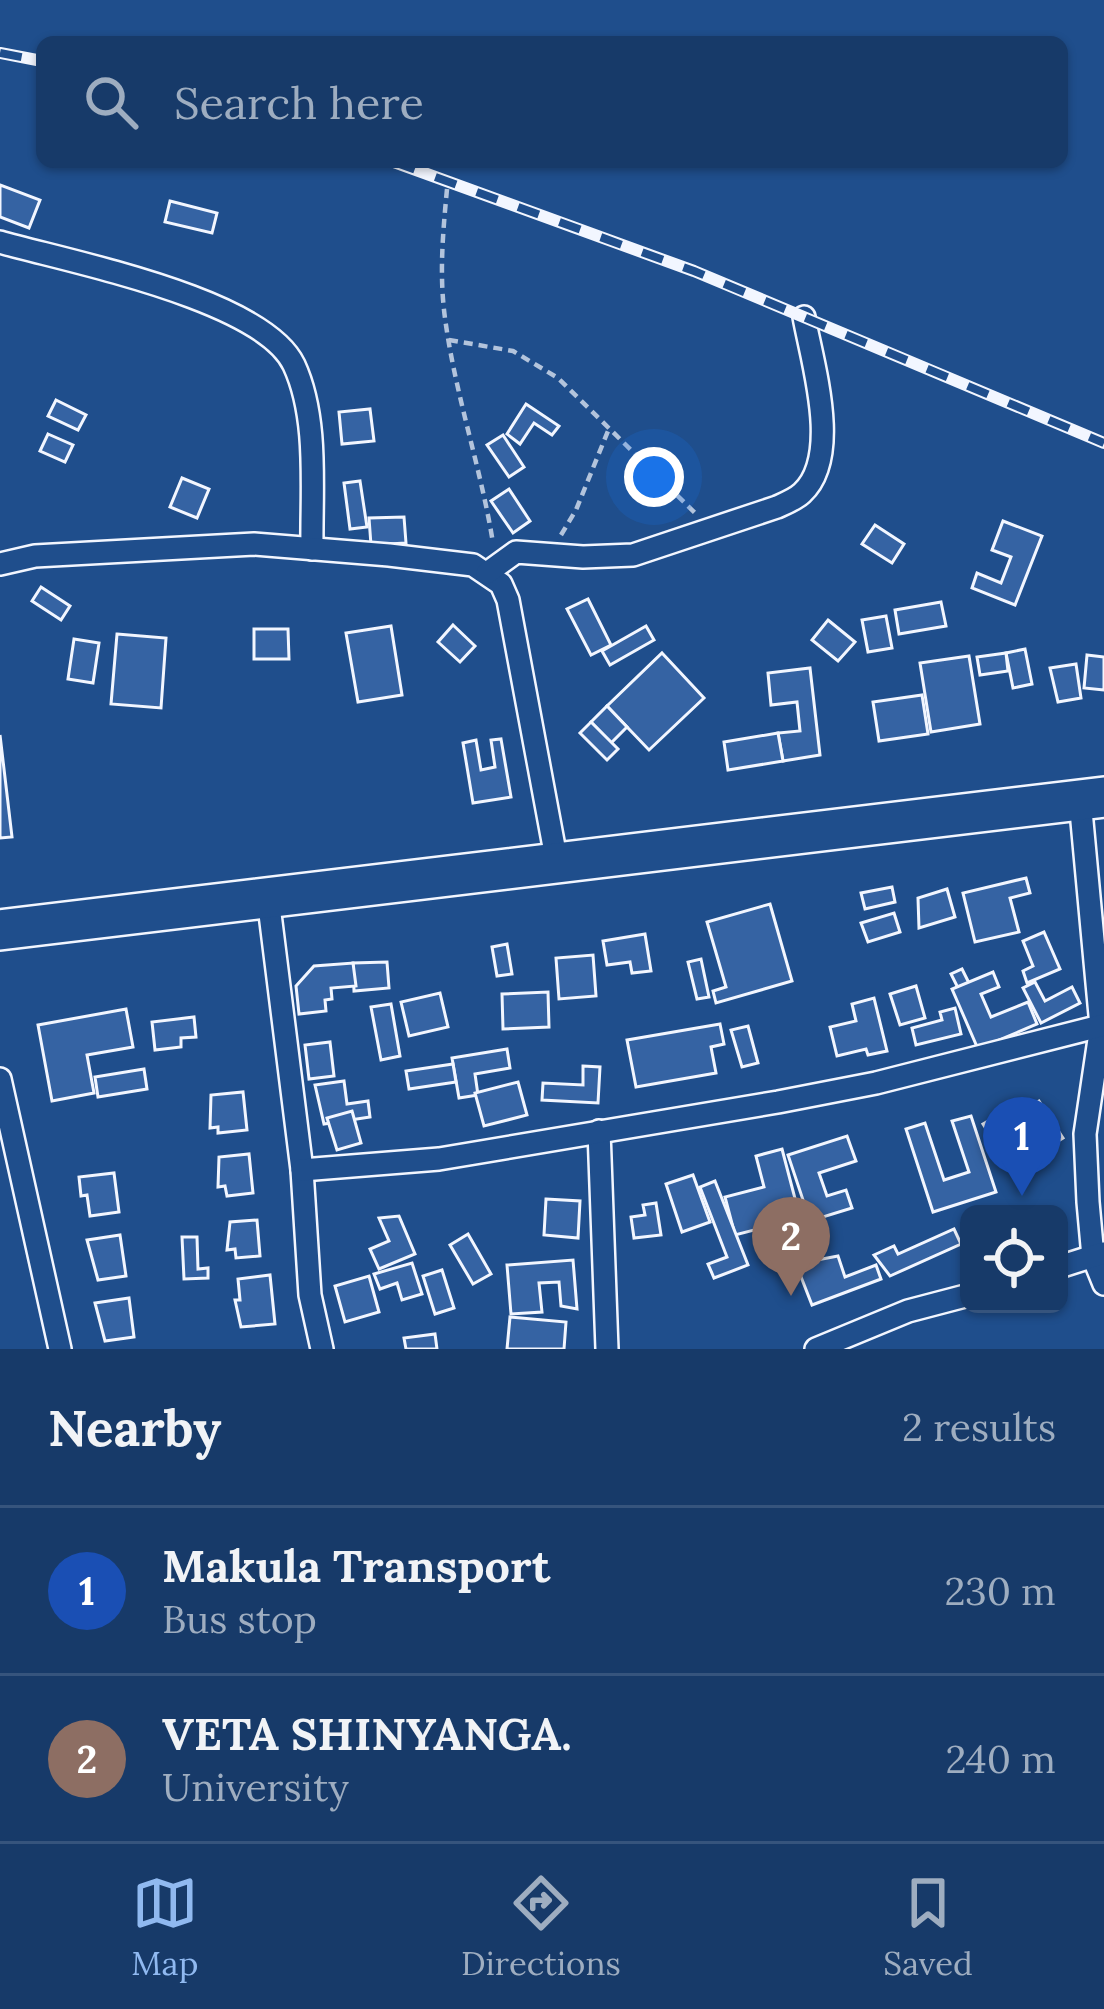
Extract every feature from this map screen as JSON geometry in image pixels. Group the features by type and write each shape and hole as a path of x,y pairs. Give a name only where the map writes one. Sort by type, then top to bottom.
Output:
{"highway":[{"path":"0,930 1092,799"}],"street":[{"path":"0,242 188,295 252,324 278,342 294,366 305,406 312,549"},
{"path":"0,564 35,556 254,544 492,569 516,552 618,557 712,530 799,496 818,465 823,418 804,317"},
{"path":"492,569 508,600 557,863"},
{"path":"1092,799 1102,1026 1085,1134 1104,1284"},
{"path":"268,898 302,1170 310,1295 322,1349"},
{"path":"302,1170 439,1160 876,1083 1102,1026"},
{"path":"0,1079 60,1349"},
{"path":"599,1131 608,1349"},
{"path":"1068,1265 1098,1255"},
{"path":"816,1349 908,1311 960,1297"}],"path":[{"path":"447,189 441,262 449,340 483,479 492,569"},
{"path":"449,340 496,345 537,363 576,395 712,530"},
{"path":"548,555 576,510 608,430"}],"building":[{"path":"0,185 40,200 29,228 0,217"},
{"path":"170,201 217,213 212,233 165,222"},
{"path":"56,400 86,415 78,430 48,416"},
{"path":"526,404 559,426 552,435 534,423 520,444 507,434"},
{"path":"370,409 374,441 342,444 339,412"},
{"path":"48,434 73,445 65,462 40,451"},
{"path":"503,435 524,467 509,477 487,445"},
{"path":"182,478 209,489 197,518 170,507"},
{"path":"360,481 367,527 350,529 344,483"},
{"path":"509,489 530,521 513,533 491,501"},
{"path":"404,517 406,543 371,545 369,518"},
{"path":"1003,521 1042,536 1015,605 972,588 977,573 1001,583 1011,557 992,550"},
{"path":"875,525 904,544 892,563 862,544"},
{"path":"41,587 70,606 61,620 32,601"},
{"path":"588,599 611,645 591,655 567,609"},
{"path":"941,602 946,626 899,634 895,610"},
{"path":"886,616 892,648 868,652 862,620"},
{"path":"828,620 855,642 838,661 812,640"},
{"path":"453,625 475,646 460,662 438,642"},
{"path":"391,626 402,695 358,702 346,633"},
{"path":"646,626 654,640 610,665 602,651"},
{"path":"254,629 288,629 289,659 254,659"},
{"path":"117,634 166,638 161,708 111,704"},
{"path":"74,639 99,643 93,683 68,679"},
{"path":"1025,649 1032,684 1013,688 1006,653"},
{"path":"662,653 704,698 649,750 607,706"},
{"path":"1006,653 1008,671 980,675 977,657"},
{"path":"1087,655 1104,657 1104,690 1084,688"},
{"path":"969,656 980,724 931,732 920,663"},
{"path":"1076,664 1081,698 1058,702 1050,668"},
{"path":"810,668 820,755 783,761 778,733 800,731 797,702 771,705 768,673"},
{"path":"922,695 928,734 879,741 873,702"},
{"path":"607,706 627,727 611,743 591,722"},
{"path":"591,722 618,749 607,760 580,733"},
{"path":"778,733 783,761 728,770 724,742"},
{"path":"0,735 12,837 0,838"},
{"path":"501,739 511,797 473,803 463,743 476,740 481,770 495,767 491,740"},
{"path":"1026,878 1030,893 1010,898 1019,932 975,942 963,893"},
{"path":"892,887 895,902 865,909 861,893"},
{"path":"947,889 955,917 919,928 918,898"},
{"path":"770,904 792,981 716,1003 713,991 726,987 707,922"},
{"path":"894,913 900,932 868,942 861,923"},
{"path":"1044,932 1060,969 1027,983 1023,971 1033,966 1023,941"},
{"path":"645,934 651,971 632,973 630,962 607,965 603,941"},
{"path":"507,944 512,974 497,976 492,947"},
{"path":"593,955 596,996 559,999 556,958"},
{"path":"701,959 709,997 697,999 688,962"},
{"path":"387,962 389,988 354,991 353,963"},
{"path":"353,963 356,986 331,988 326,1011 299,1014 296,986 314,966"},
{"path":"962,969 977,999 966,1004 951,974"},
{"path":"993,972 999,987 981,994 991,1017 1028,1002 1037,1024 978,1049 952,989"},
{"path":"1035,982 1045,1001 1072,987 1080,1003 1041,1023 1023,988"},
{"path":"916,986 925,1018 900,1025 890,994"},
{"path":"548,992 549,1027 503,1029 502,994"},
{"path":"440,993 448,1027 409,1036 401,1002"},
{"path":"874,998 887,1051 868,1055 866,1049 837,1056 830,1027 856,1021 852,1004"},
{"path":"391,1004 400,1056 381,1060 371,1007"},
{"path":"955,1008 961,1034 916,1045 912,1028 942,1020 940,1012"},
{"path":"126,1009 133,1047 87,1055 94,1093 52,1101 38,1025"},
{"path":"194,1017 196,1037 181,1038 181,1047 155,1050 152,1022"},
{"path":"720,1024 724,1044 711,1047 716,1073 636,1087 627,1040"},
{"path":"748,1026 758,1063 742,1067 731,1030"},
{"path":"330,1042 334,1076 309,1079 305,1045"},
{"path":"507,1049 510,1068 475,1074 478,1095 459,1098 452,1058"},
{"path":"453,1064 456,1082 409,1089 406,1071"},
{"path":"583,1066 600,1067 598,1103 542,1100 543,1083 583,1085"},
{"path":"144,1069 147,1089 98,1097 95,1077"},
{"path":"344,1081 347,1104 368,1101 370,1117 324,1124 315,1085"},
{"path":"518,1082 527,1115 484,1126 475,1093"},
{"path":"243,1092 247,1130 218,1133 218,1127 210,1128 211,1095"},
{"path":"1039,1101 1063,1138 1012,1170 983,1124 995,1117 1016,1150 1031,1140 1016,1116"},
{"path":"352,1111 361,1143 337,1150 327,1118"},
{"path":"971,1116 996,1192 933,1212 906,1129 925,1123 944,1180 969,1172 952,1121"},
{"path":"847,1136 856,1161 819,1173 827,1196 846,1190 852,1208 810,1221 788,1155"},
{"path":"782,1149 803,1229 789,1237 781,1223 735,1235 725,1197 764,1187 756,1156"},
{"path":"249,1154 253,1193 227,1196 225,1186 218,1187 219,1157"},
{"path":"114,1173 119,1212 90,1216 79,1177"},
{"path":"693,1175 710,1222 682,1232 666,1184"},
{"path":"715,1181 748,1265 714,1278 708,1264 727,1257 700,1187"},
{"path":"546,1199 580,1201 578,1238 544,1235"},
{"path":"656,1203 661,1235 634,1238 631,1217 645,1215 643,1205"},
{"path":"399,1216 415,1254 379,1269 370,1249 389,1241 379,1218"},
{"path":"257,1220 260,1256 236,1258 235,1249 227,1250 230,1222"},
{"path":"954,1229 960,1242 890,1276 874,1255 894,1246 898,1254"},
{"path":"468,1234 491,1274 473,1284 450,1245"},
{"path":"120,1235 126,1276 98,1280 87,1240"},
{"path":"182,1237 197,1237 198,1269 208,1268 208,1278 184,1279"},
{"path":"838,1256 845,1277 876,1265 881,1279 812,1305 796,1264"},
{"path":"573,1260 577,1309 561,1306 559,1282 539,1283 542,1312 511,1314 507,1265"},
{"path":"412,1263 422,1294 402,1300 397,1283 380,1289 374,1274"},
{"path":"442,1270 454,1308 435,1314 423,1276"},
{"path":"270,1275 275,1324 241,1327 235,1300 240,1300 238,1279"},
{"path":"369,1276 379,1312 345,1322 335,1286"},
{"path":"129,1298 134,1337 105,1341 95,1303"},
{"path":"510,1317 566,1322 564,1349 507,1349"},
{"path":"435,1334 437,1349 406,1349 404,1338"}],"railway":[{"path":"0,53 36,60"},
{"path":"411,168 694,271 1104,443"}],"place":[{"name":"Makula Transport","path":"1022,1196"},
{"name":"VETA SHINYANGA.","path":"791,1296"}]}
